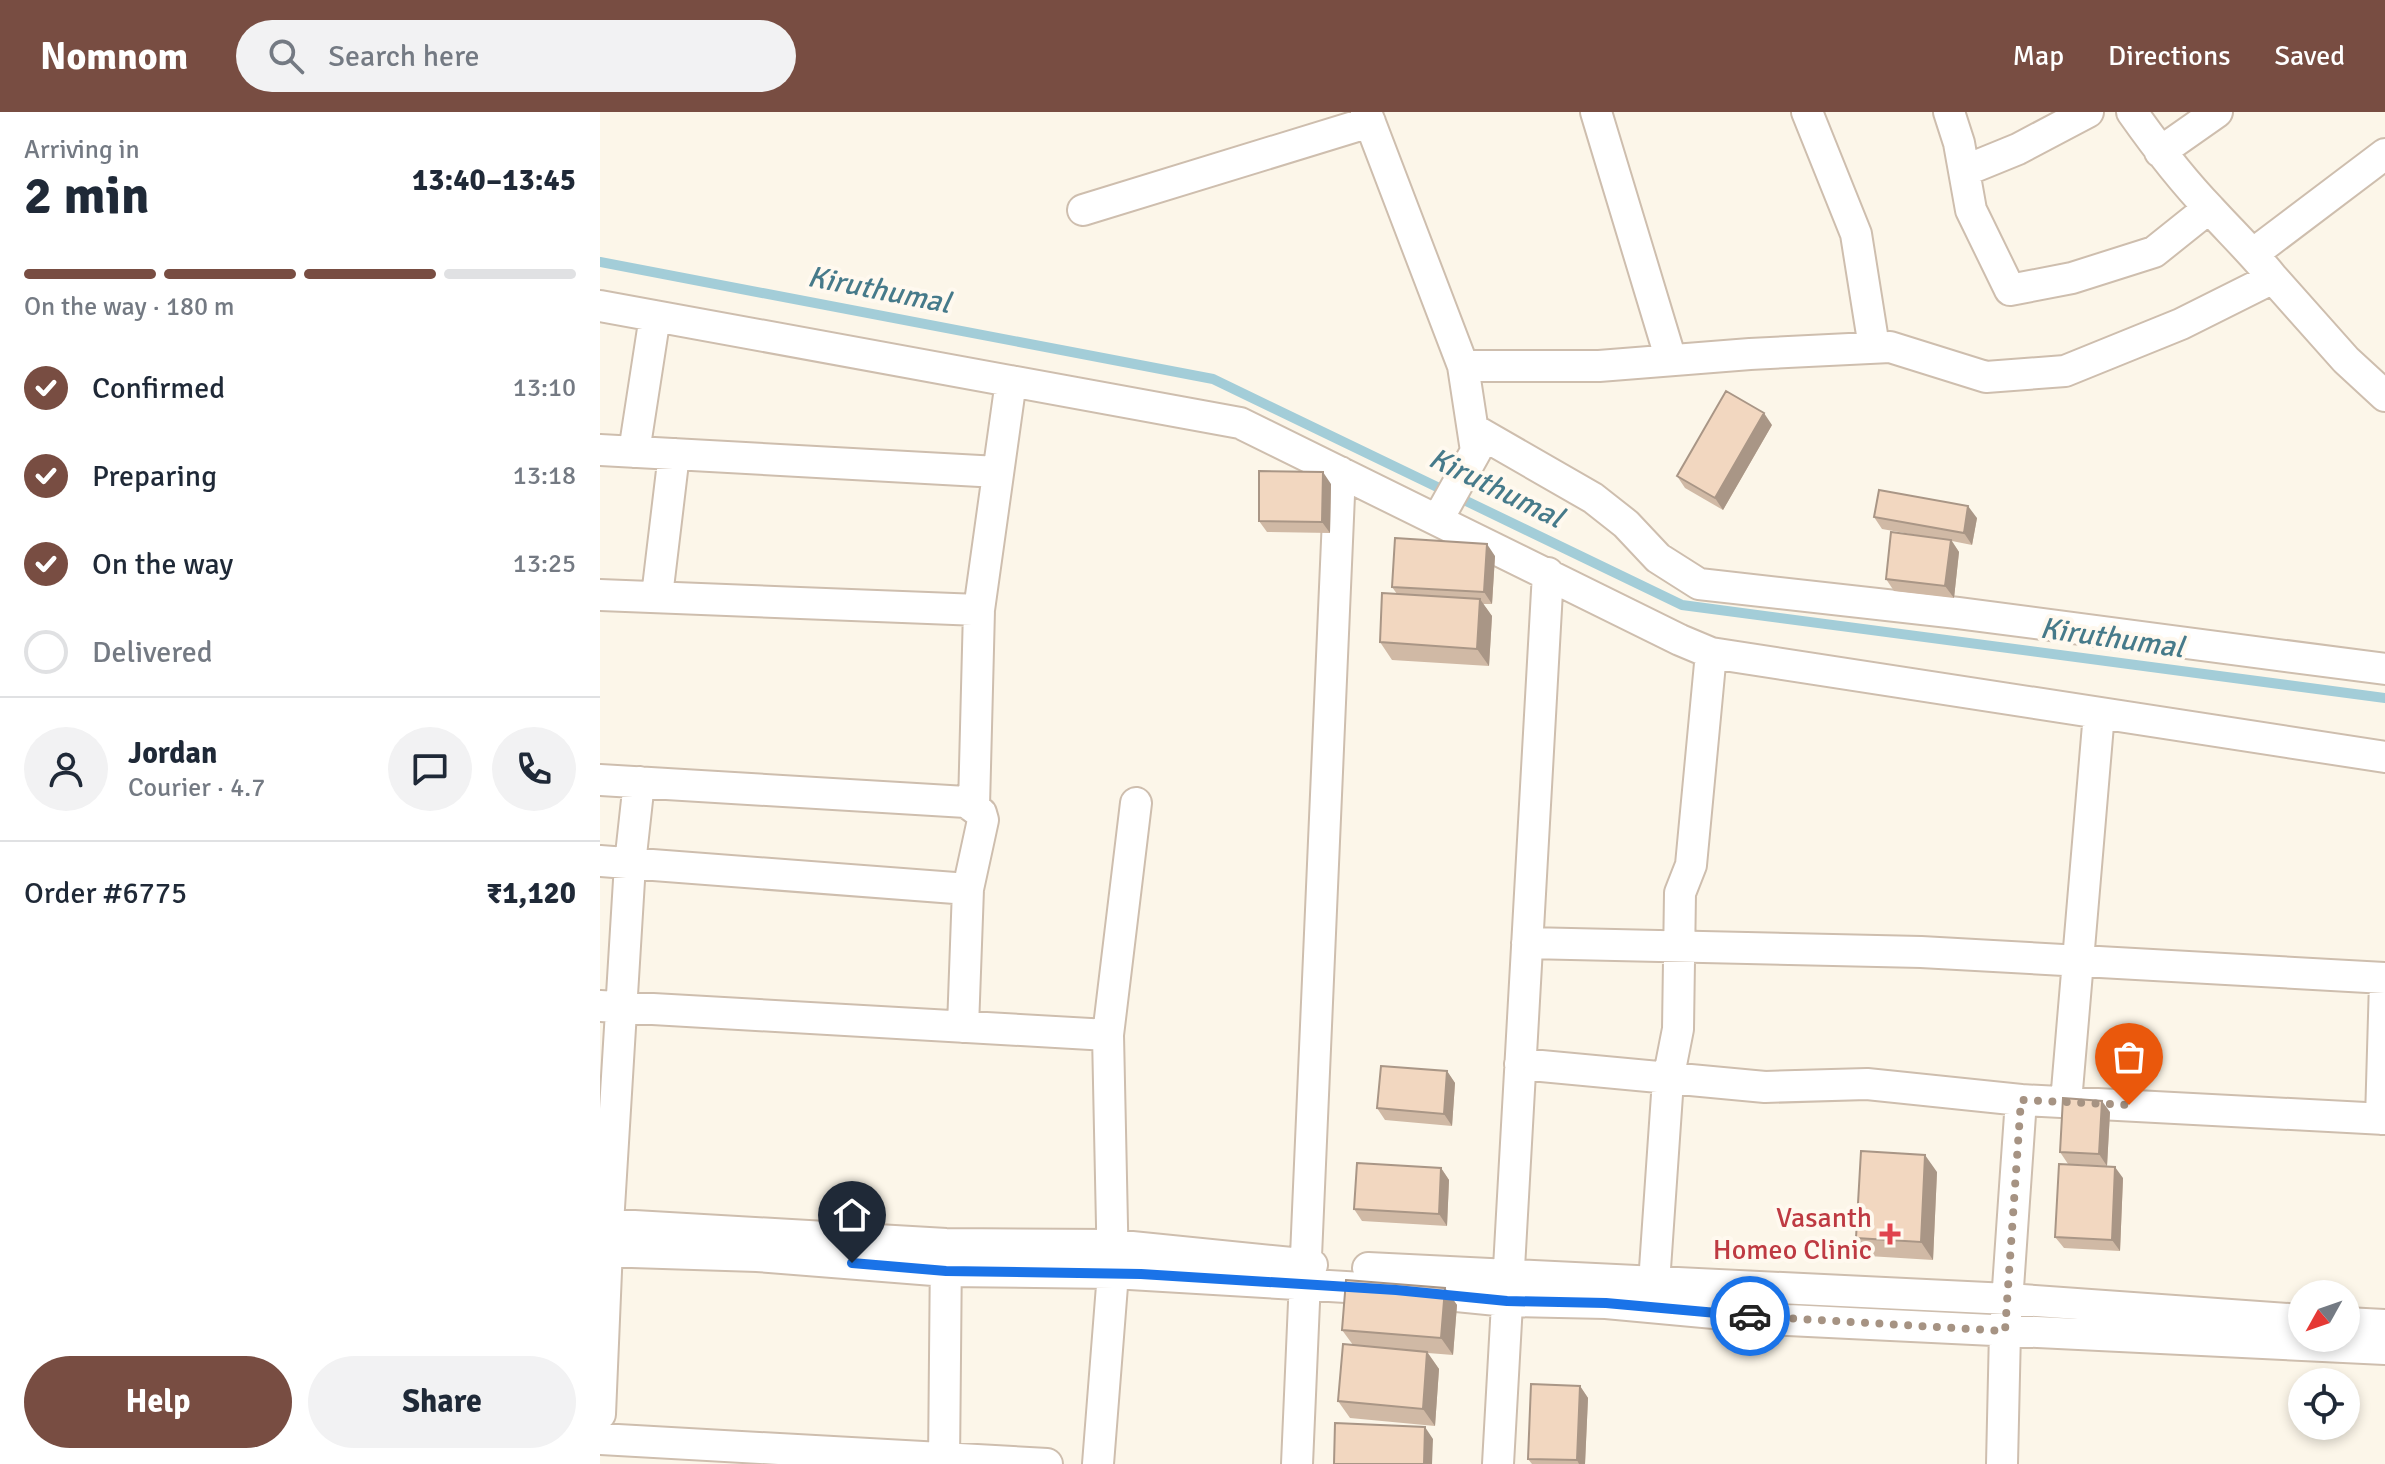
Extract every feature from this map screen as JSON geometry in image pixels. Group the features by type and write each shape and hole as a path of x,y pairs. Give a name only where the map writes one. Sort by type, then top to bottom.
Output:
{"street":[{"path":"1596,112 1671,360"},
{"path":"1807,112 1856,234 1874,347"},
{"path":"1949,112 1959,143 1971,210 2010,290 2072,278 2154,252 2209,208"},
{"path":"1964,171 2018,149 2088,112"},
{"path":"2132,112 2160,152 2209,208 2254,253 2346,360 2385,396"},
{"path":"2160,152 2217,112"},
{"path":"1083,210 1368,117 1463,366 1475,440 1442,512"},
{"path":"2254,253 2385,154"},
{"path":"1463,366 1599,366 1890,347 1986,377 2065,371 2181,324 2273,278"},
{"path":"600,306 1240,423 1340,472 1442,512 1548,573 1711,653 2385,757"},
{"path":"634,452 655,316"},
{"path":"974,806 979,610 1011,381"},
{"path":"1475,440 1593,498 1626,524 1658,558 1699,584 1958,613 2385,669"},
{"path":"600,450 998,472"},
{"path":"657,596 674,454"},
{"path":"1297,1464 1340,472"},
{"path":"1498,1464 1548,573"},
{"path":"600,595 979,610"},
{"path":"1654,1283 1668,1080 1678,1029 1680,893 1691,865 1711,653"},
{"path":"2066,1102 2099,713"},
{"path":"600,780 966,802 974,806 983,820 968,889 963,1027"},
{"path":"600,1414 611,1007 639,782"},
{"path":"1098,1464 1112,1259 1108,1035 1136,803"},
{"path":"600,861 968,889"},
{"path":"1520,1064 1765,1087 1867,1084 2021,1100 2383,1119 2385,980 1921,952 1527,943"},
{"path":"611,1007 1108,1035"},
{"path":"2002,1464 2005,1331 2021,1100"},
{"path":"604,1238 757,1256 1112,1259 1508,1289 1606,1303 1788,1320 2385,1349"},
{"path":"944,1460 946,1257"},
{"path":"1508,1289 1654,1283 2008,1299 2288,1319"},
{"path":"2360,1324 2385,1325"},
{"path":"600,1439 1047,1464"}],"building":[{"path":"1726,391 1764,413 1715,498 1677,476"},
{"path":"1259,471 1323,472 1322,522 1259,521"},
{"path":"1879,490 1968,506 1964,533 1874,517"},
{"path":"1891,532 1951,540 1945,586 1886,579"},
{"path":"1395,538 1487,544 1484,592 1392,587"},
{"path":"1382,593 1480,599 1477,649 1380,642"},
{"path":"1381,1066 1447,1071 1444,1114 1377,1108"},
{"path":"2063,1098 2102,1101 2099,1154 2060,1152"},
{"path":"1861,1151 1925,1155 1921,1242 1856,1238"},
{"path":"1357,1163 1441,1168 1439,1214 1354,1209"},
{"path":"2059,1164 2115,1167 2112,1240 2055,1237"},
{"path":"1346,1280 1445,1288 1441,1338 1342,1330"},
{"path":"1343,1344 1427,1352 1423,1409 1338,1401"},
{"path":"1531,1384 1580,1386 1577,1460 1528,1459"},
{"path":"1335,1423 1425,1427 1424,1464 1334,1464"}],"waterway":[{"name":"Kiruthumal","path":"600,262 1213,379 1682,605 2385,698"}],"way so far":[{"path":"1750,1316 2005,1331 2021,1100 2129,1105"}],"place":[{"name":"Vasanth Homeo Clinic","path":"1890,1234"}],"route":[{"path":"852,1263 946,1271 1141,1274 1396,1290 1507,1301 1606,1303 1750,1316"}]}
